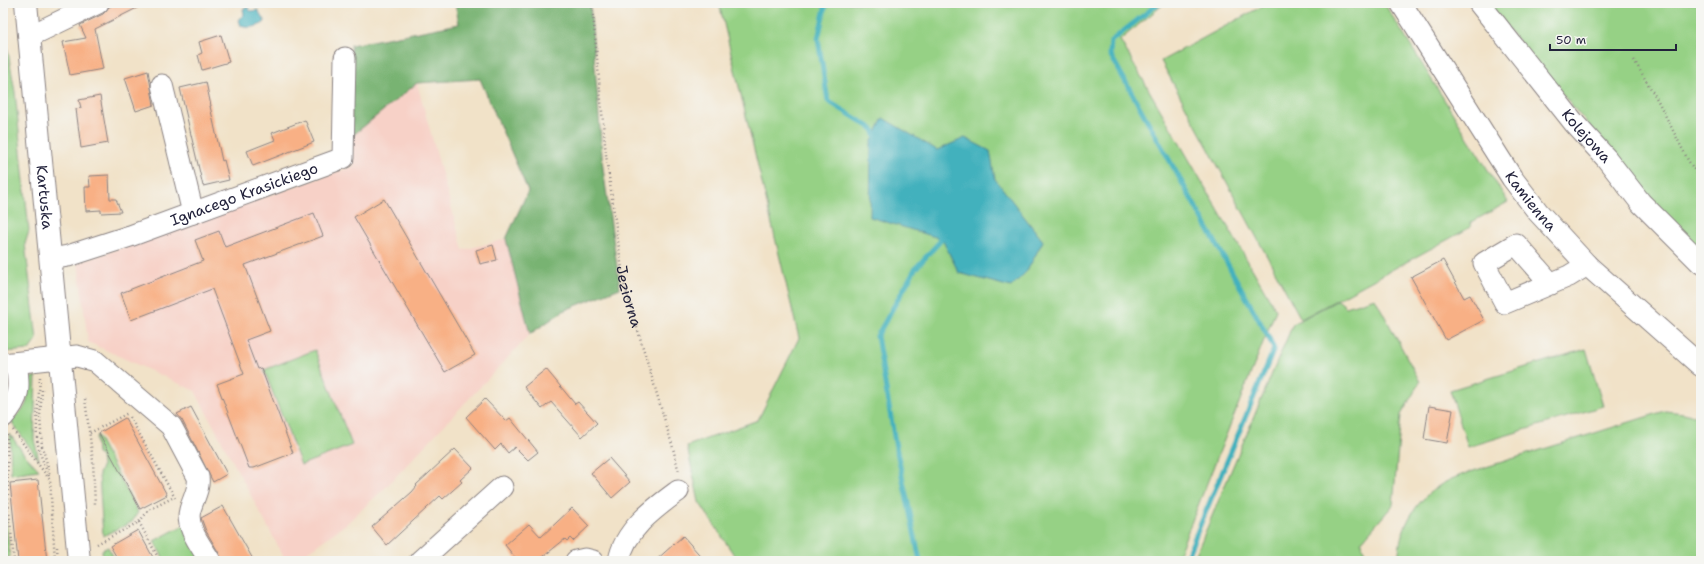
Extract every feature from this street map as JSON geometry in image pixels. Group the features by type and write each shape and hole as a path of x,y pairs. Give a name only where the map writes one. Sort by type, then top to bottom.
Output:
{"main road":[{"name":"Kartuska","path":"26,3 51,259 51,359 79,561"}],"street":[{"path":"30,36 98,3"},
{"name":"Kamienna","path":"1402,3 1512,178 1538,212 1587,265 1701,366"},
{"name":"Kolejowa","path":"1479,3 1575,124 1606,158 1642,203 1701,263"},
{"name":"Ignacego Krasickiego","path":"51,259 68,256 193,213 342,158 345,58"},
{"path":"162,85 193,213"},
{"path":"1550,284 1569,276 1587,265"},
{"path":"7,425 18,396 19,384 10,364 77,356 95,361 171,426 198,477 199,483 189,512 189,520 210,561"},
{"path":"420,561 502,488"},
{"path":"619,561 620,555 631,534 650,513 678,491"},
{"path":"576,561 585,559 593,561"}],"path":[{"name":"Jeziorna","path":"592,3 606,155 624,284 673,448 680,476 678,491"},
{"path":"1634,60 1658,100 1689,162 1701,179"},
{"path":"51,359 43,372 40,431 42,446 51,477 56,561"},
{"path":"90,433 128,413 174,497 189,512"},
{"path":"7,425 50,480 56,561"},
{"path":"3,560 14,561 8,506 7,425"},
{"path":"97,544 139,522 149,510 174,497"},
{"path":"3,501 8,503"},
{"path":"3,508 8,506"},
{"path":"139,522 160,561"}],"shaded area":[{"path":"417,83 463,250 506,239 530,334 385,488 346,524 295,561 286,561 195,391 88,342 78,263 354,166 352,136"}],"green space":[{"path":"455,3 590,3 603,168 620,288 565,310 530,334 506,239 528,191 480,79 417,83 352,136 351,45 459,24"},
{"path":"719,3 1165,3 1120,40 1276,310 1176,561 738,561 699,502 687,446 758,420 799,338"},
{"path":"1268,3 1384,3 1508,202 1470,223 1471,227 1301,319 1161,61"},
{"path":"1486,3 1701,3 1701,258 1687,243"},
{"path":"3,23 15,92 29,231 25,244 37,339 29,350 3,352"},
{"path":"1375,298 1420,382 1401,415 1393,505 1361,542 1368,561 1193,561 1293,324 1338,300 1346,307"},
{"path":"1586,349 1603,406 1468,447 1450,390"},
{"path":"315,350 352,445 301,465 264,370"},
{"path":"36,376 34,439 39,460 11,421 25,406 28,384 32,378"},
{"path":"1665,411 1684,413 1701,418 1701,561 1399,561 1401,538 1410,517 1424,498 1445,482 1467,473"},
{"path":"10,434 24,454 39,470 11,474"},
{"path":"97,435 138,512 132,522 103,536 99,474 102,467 101,456 97,454"},
{"path":"3,512 5,512 10,557 3,557"},
{"path":"184,525 203,561 165,561 154,541"},
{"path":"108,547 116,561 103,561 102,550"}],"water":[{"path":"248,7 250,11 258,10 265,22 253,27 241,26 239,20 244,14 243,9"},
{"path":"883,118 937,150 965,138 990,151 995,179 1043,241 1027,271 1011,287 959,273 942,239 870,217 871,143"}],"building":[{"path":"117,3 147,3 95,29 103,69 70,75 63,42 86,38 80,25 103,14 109,7"},
{"path":"221,35 229,62 202,70 198,55 202,53 199,42"},
{"path":"148,71 154,105 136,111 125,78"},
{"path":"206,82 222,161 224,160 229,180 203,186 180,88"},
{"path":"100,96 108,143 81,148 76,109 81,108 79,100"},
{"path":"305,120 314,142 253,166 247,151 275,140 272,133"},
{"path":"109,175 110,199 116,199 121,212 101,213 101,210 86,211 85,187 90,187 89,176"},
{"path":"384,199 475,355 445,372 354,217"},
{"path":"314,213 323,236 245,265 270,331 246,340 257,369 261,368 293,453 254,468 249,468 217,384 244,374 212,289 131,320 121,293 203,261 195,240 219,231 225,247"},
{"path":"493,245 497,260 480,264 476,250"},
{"path":"1443,260 1464,298 1470,295 1484,320 1446,340 1411,277"},
{"path":"546,369 575,404 578,402 597,423 582,437 551,402 542,409 524,387"},
{"path":"485,399 506,421 510,418 538,452 528,460 515,447 508,453 501,444 495,450 466,417"},
{"path":"1429,406 1453,410 1447,443 1424,439"},
{"path":"191,407 227,474 213,482 182,420 177,414"},
{"path":"125,418 167,495 140,509 99,433"},
{"path":"455,449 473,468 460,480 462,482 443,499 440,496 387,545 372,527 412,492 417,486 416,485"},
{"path":"609,458 630,482 612,498 591,473"},
{"path":"38,480 47,561 18,561 10,483"},
{"path":"223,506 254,561 222,561 206,531 201,518"},
{"path":"572,508 589,526 573,541 570,538 567,541 565,539 538,561 518,561 505,545 529,524 541,537"},
{"path":"138,530 155,561 119,561 110,546"},
{"path":"683,536 705,561 655,561"}],"waterway":[{"path":"826,3 818,39 828,101 873,129 877,141"},
{"path":"1159,3 1111,41 1110,54 1274,349 1185,561"},
{"path":"920,561 895,442 877,336 915,269 942,239 938,235"}]}
